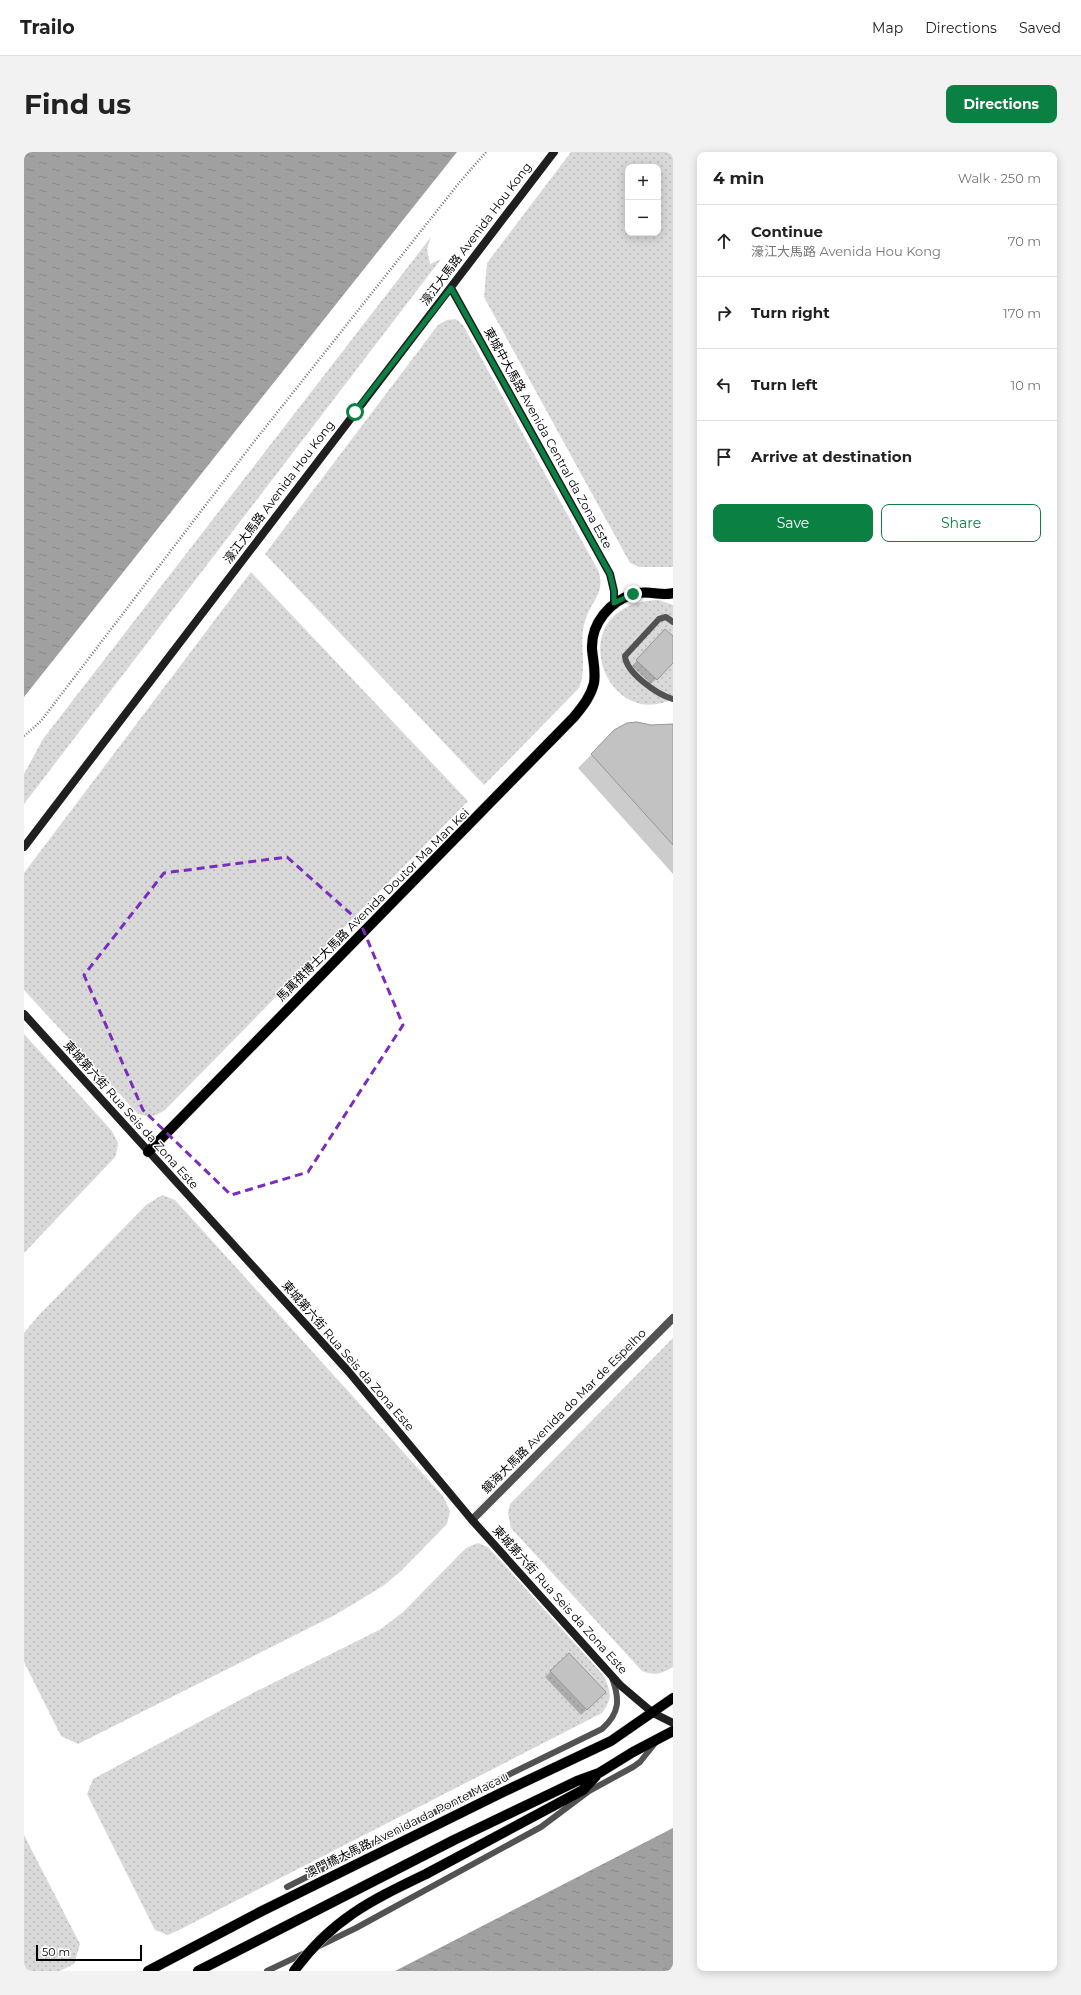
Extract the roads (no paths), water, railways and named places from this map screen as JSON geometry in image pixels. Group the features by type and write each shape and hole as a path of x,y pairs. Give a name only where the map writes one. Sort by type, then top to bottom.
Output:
{"main road":[{"name":"濠江大馬路 Avenida Hou Kong","path":"24,846 554,152"},
{"name":"東城中大馬路 Avenida Central da Zona Este","path":"451,288 610,574 614,591 614,603"},
{"path":"614,603 633,594 645,591 670,594"},
{"name":"馬萬祺博士大馬路 Avenida Doutor Ma Man Kei","path":"148,1152 574,717 591,693 595,665 592,649 596,628 603,614 614,603"},
{"name":"東城第六街 Rua Seis da Zona Este","path":"24,1014 348,1371 472,1520 620,1685 653,1712 673,1723"},
{"name":"澳門橋大馬路 Avenida da Ponte Macau","path":"148,1971 268,1908 496,1795 612,1741 673,1698"},
{"path":"294,1971 321,1939 343,1919 376,1899 583,1790 599,1774 633,1752 673,1731"},
{"path":"198,1971 454,1840 577,1781 599,1774"}],"street":[{"name":"鏡海大馬路 Avenida do Mar de Espelho","path":"472,1520 673,1318"}],"lane":[{"path":"673,622 666,617 659,619 625,656 628,666 653,690 673,699"},
{"path":"287,1886 512,1773 602,1730 612,1719 616,1706 617,1692 611,1675"},
{"path":"267,1971 356,1928 541,1828 589,1791 640,1762 660,1738"}],"water":[{"path":"24,152 457,152 24,697"},
{"path":"673,1828 673,1971 395,1971"}]}
